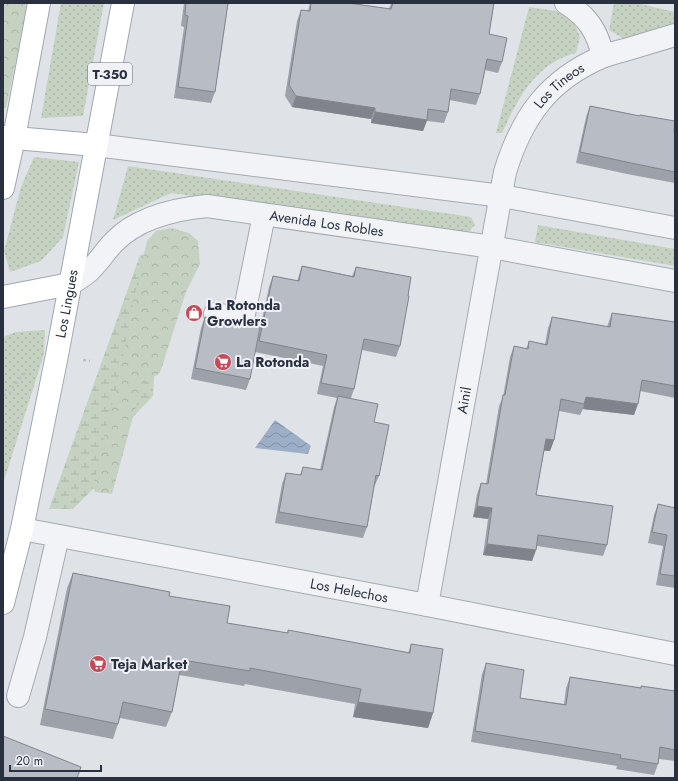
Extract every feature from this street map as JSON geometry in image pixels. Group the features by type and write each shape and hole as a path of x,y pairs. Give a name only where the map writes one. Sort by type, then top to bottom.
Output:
{"main road":[{"path":"3,188 8,138 39,3"},
{"name":"Los Lingues","path":"3,603 22,530 123,3"},
{"path":"8,138 96,145"},
{"name":"Avenida Los Robles","path":"3,297 70,284"}],"street":[{"path":"566,3 576,9 590,24 600,43 603,56"},
{"name":"Los Tineos","path":"502,196 505,172 512,148 523,125 537,105 562,81 578,69 603,56 675,35"},
{"path":"96,145 502,196 675,228"},
{"name":"Ainil","path":"427,605 502,196"},
{"name":"Avenida Los Robles","path":"70,284 92,268 114,241 127,231 146,220 186,208 207,206 492,247 675,281"},
{"path":"215,314 244,319 264,215"},
{"name":"Los Helechos","path":"22,530 427,605 675,654"},
{"path":"18,696 40,616 58,536"}],"green space":[{"path":"3,3 28,3 6,108 3,108"},
{"path":"61,3 104,3 83,116 41,118"},
{"path":"614,3 636,3 675,12 675,22 671,27 626,40 609,30"},
{"path":"529,7 556,11 572,18 580,37 576,53 562,58 539,73 522,95 502,133 496,133"},
{"path":"34,157 79,162 63,237 41,261 10,272 4,251 21,187"},
{"path":"128,166 471,217 475,225 468,232 171,193 113,220"},
{"path":"538,225 675,249 675,266 535,242"},
{"path":"171,228 189,233 198,241 200,264 186,292 160,373 142,384 112,494 95,492 93,486 121,368 133,302 147,241 156,231"},
{"path":"157,252 156,343 153,396 132,418 100,482 73,509 49,509 140,255"},
{"path":"45,330 44,354 3,484 3,337 16,332"}],"water":[{"path":"275,420 311,446 308,454 255,448"}],"building":[{"path":"186,3 228,3 215,92 178,87 188,16 185,15"},
{"path":"311,3 348,3 391,9 393,3 494,3 489,34 507,38 502,62 487,59 480,94 451,89 448,112 428,109 427,120 375,112 375,108 296,96 289,85 301,10 310,11"},
{"path":"590,106 675,121 675,172 580,152"},
{"path":"302,266 354,277 356,267 411,277 400,346 364,339 354,389 321,383 327,355 259,341 273,276 299,281"},
{"path":"612,313 675,322 675,386 642,380 638,404 586,397 584,404 561,399 554,440 546,439 536,495 613,506 607,545 538,535 536,550 487,544 492,508 477,506 481,483 488,484 503,395 505,395 514,346 528,349 529,341 547,345 552,317 610,327"},
{"name":"La Rotonda","path":"205,317 260,327 250,379 195,368"},
{"path":"338,396 378,404 374,422 389,425 379,476 376,475 367,527 279,512 286,473 301,475 303,467 322,470"},
{"path":"658,504 675,508 675,576 660,574 667,535 652,532"},
{"path":"73,573 170,592 169,596 230,606 227,623 288,633 288,630 410,653 411,644 443,649 433,713 358,702 361,689 250,668 250,671 182,660 172,712 123,702 118,724 45,709"},
{"path":"486,663 524,670 520,698 566,705 570,677 641,688 641,686 675,691 675,750 660,747 658,764 620,758 621,755 475,731"},
{"path":"3,736 81,767 77,778 3,778"}],"place":[{"name":"La Rotonda Growlers","path":"194,313"},
{"name":"La Rotonda","path":"223,362"},
{"name":"Teja Market","path":"98,664"}]}
